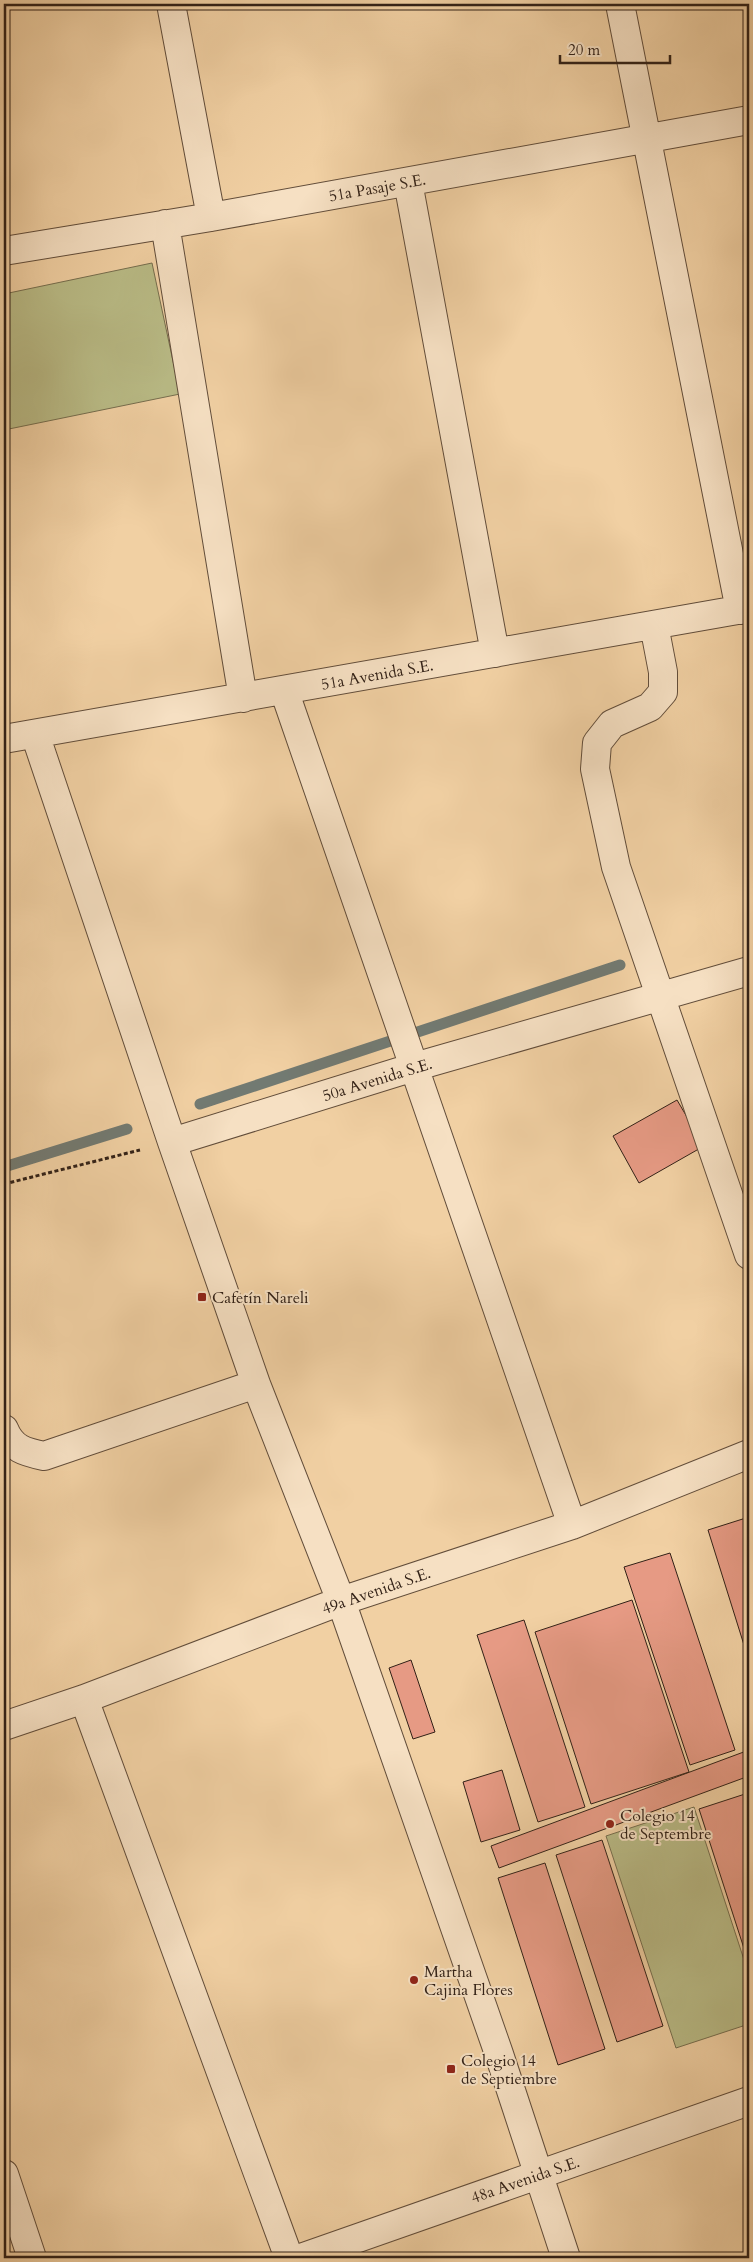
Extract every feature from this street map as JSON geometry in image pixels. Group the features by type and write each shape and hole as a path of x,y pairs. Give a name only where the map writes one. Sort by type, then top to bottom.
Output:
{"street":[{"path":"171,4 211,217"},
{"path":"620,4 745,609"},
{"name":"51a Pasaje S.E.","path":"4,251 211,217 749,120"},
{"path":"408,182 495,653"},
{"path":"165,224 244,698"},
{"name":"51a Avenida S.E.","path":"4,739 745,609"},
{"path":"654,625 663,672 663,692 650,707 612,724 597,743 595,769 616,867 660,997 743,1215 749,1255"},
{"path":"284,690 572,1524"},
{"path":"35,734 172,1142 256,1384 341,1601 539,2174 566,2258"},
{"name":"50a Avenida S.E.","path":"172,1142 412,1061 660,997 749,971"},
{"path":"4,1429 7,1437 23,1452 44,1456 256,1384"},
{"name":"49a Avenida S.E.","path":"4,1726 84,1699 341,1601 572,1524 749,1454"},
{"path":"84,1699 289,2258"},
{"name":"48a Avenida S.E.","path":"301,2258 749,2101"},
{"path":"4,2174 32,2258"}],"path":[{"path":"4,1184 172,1142"}],"green space":[{"path":"152,263 180,394 4,430 4,294"},
{"path":"694,1807 749,1975 749,2024 676,2048 606,1836"}],"building":[{"path":"677,1100 704,1146 639,1183 613,1136"},
{"path":"749,1517 749,1661 708,1530"},
{"path":"670,1553 735,1750 690,1765 624,1567"},
{"path":"632,1600 689,1772 591,1804 535,1632"},
{"path":"524,1620 585,1807 538,1822 477,1635"},
{"path":"411,1660 435,1732 413,1739 389,1668"},
{"path":"749,1750 749,1776 499,1868 491,1846"},
{"path":"502,1770 520,1830 481,1842 463,1782"},
{"path":"745,1794 749,1806 749,1964 699,1809"},
{"path":"602,1840 663,2026 617,2042 556,1855"},
{"path":"545,1863 605,2049 558,2065 498,1878"}],"waterway":[{"path":"200,1104 620,965"},
{"path":"4,1167 127,1129"}],"place":[{"name":"Cafetín Nareli","path":"202,1297"},
{"name":"Colegio 14 de Septembre","path":"610,1824"},
{"name":"Martha Cajina Flores","path":"414,1980"},
{"name":"Colegio 14 de Septiembre","path":"451,2069"}]}
